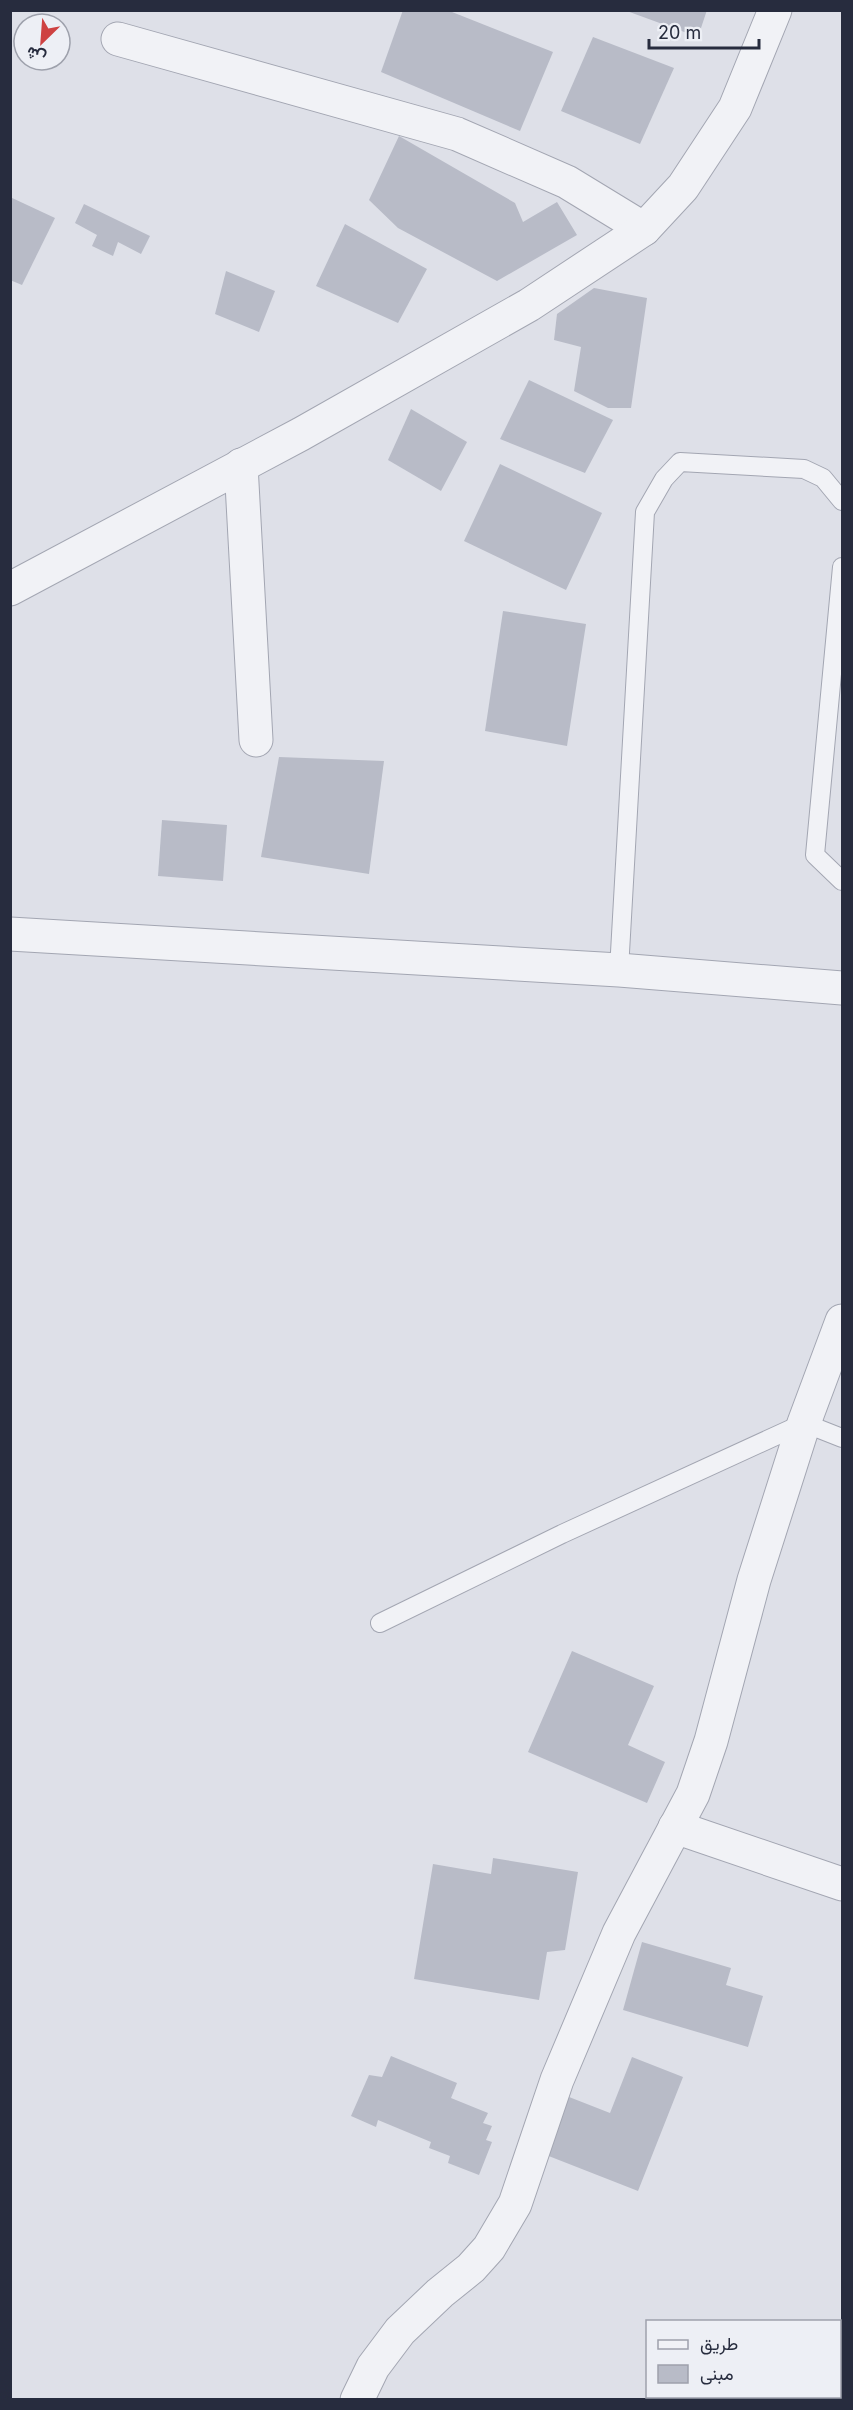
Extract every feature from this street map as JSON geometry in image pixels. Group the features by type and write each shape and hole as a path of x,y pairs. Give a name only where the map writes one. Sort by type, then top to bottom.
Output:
{"street":[{"path":"10,590 529,305 644,229 683,186 735,108 775,10"},
{"path":"118,39 457,134 567,182 644,229"},
{"path":"241,465 256,740"},
{"path":"10,934 619,970 843,988"},
{"path":"357,2400 373,2367 400,2331 440,2293 471,2268 489,2248 515,2204 557,2080 618,1933 693,1794 711,1741 754,1580 804,1423 843,1321"},
{"path":"675,1827 843,1884"}],"lane":[{"path":"619,970 645,512 664,479 680,462 804,469 823,478 843,501"},
{"path":"843,567 815,855 843,881"},
{"path":"380,1623 562,1534 804,1423 843,1438"}],"building":[{"path":"403,10 447,10 553,52 520,131 381,72"},
{"path":"624,10 707,10 698,37"},
{"path":"593,37 674,68 640,144 561,111"},
{"path":"399,136 515,203 523,222 557,202 577,235 497,281 398,228 369,200"},
{"path":"10,197 55,218 22,285 10,280"},
{"path":"84,204 150,236 141,254 118,242 113,256 92,246 97,235 75,223"},
{"path":"345,224 427,269 398,323 316,286"},
{"path":"226,271 275,291 259,332 215,314"},
{"path":"594,288 647,298 631,408 608,408 574,391 581,347 554,340 557,314"},
{"path":"529,380 613,420 585,473 500,439"},
{"path":"411,409 467,442 441,491 388,460"},
{"path":"500,464 602,513 566,590 464,541"},
{"path":"503,611 586,624 567,746 485,731"},
{"path":"279,757 384,761 369,874 261,857"},
{"path":"162,820 227,825 223,881 158,876"},
{"path":"572,1651 654,1686 628,1745 665,1762 647,1803 528,1752"},
{"path":"493,1858 578,1872 565,1950 547,1952 539,2000 414,1979 433,1864 491,1874"},
{"path":"642,1942 731,1968 726,1985 763,1996 748,2047 623,2010"},
{"path":"391,2056 457,2083 451,2098 488,2113 483,2123 492,2126 486,2140 492,2142 479,2175 448,2163 450,2156 429,2148 431,2142 378,2120 376,2127 351,2116 369,2075 382,2077"},
{"path":"632,2057 683,2077 638,2191 541,2153 564,2095 610,2113"}]}
